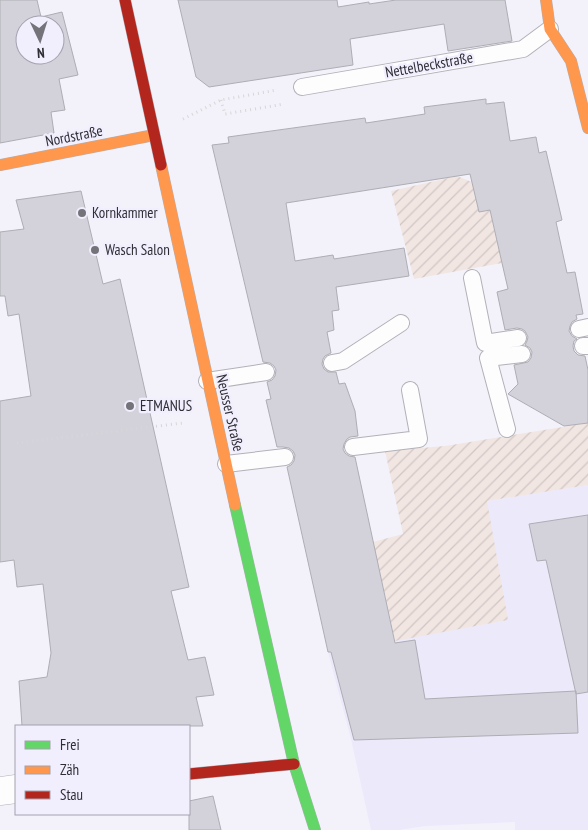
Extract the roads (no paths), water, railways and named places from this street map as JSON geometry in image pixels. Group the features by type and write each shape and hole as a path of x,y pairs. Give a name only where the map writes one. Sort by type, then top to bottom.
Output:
{"main road":[{"name":"Neusser Straße","path":"125,0 207,381 281,711 294,764 315,830"},
{"path":"546,0 550,29 571,60 588,128"},
{"name":"Nordstraße","path":"0,165 154,135"},
{"path":"190,774 294,764"}],"street":[{"path":"0,791 15,789"}],"lane":[{"name":"Nettelbeckstraße","path":"302,86 523,49 550,29"},
{"path":"472,278 485,343 520,346 488,358 507,429"},
{"path":"332,363 343,361 401,323"},
{"path":"207,381 266,372"},
{"path":"353,447 419,439 410,390"},
{"path":"226,464 285,456"}],"place":[{"name":"Kornkammer","path":"82,213"},
{"name":"Wasch Salon","path":"95,250"},
{"name":"ETMANUS","path":"130,406"}]}
